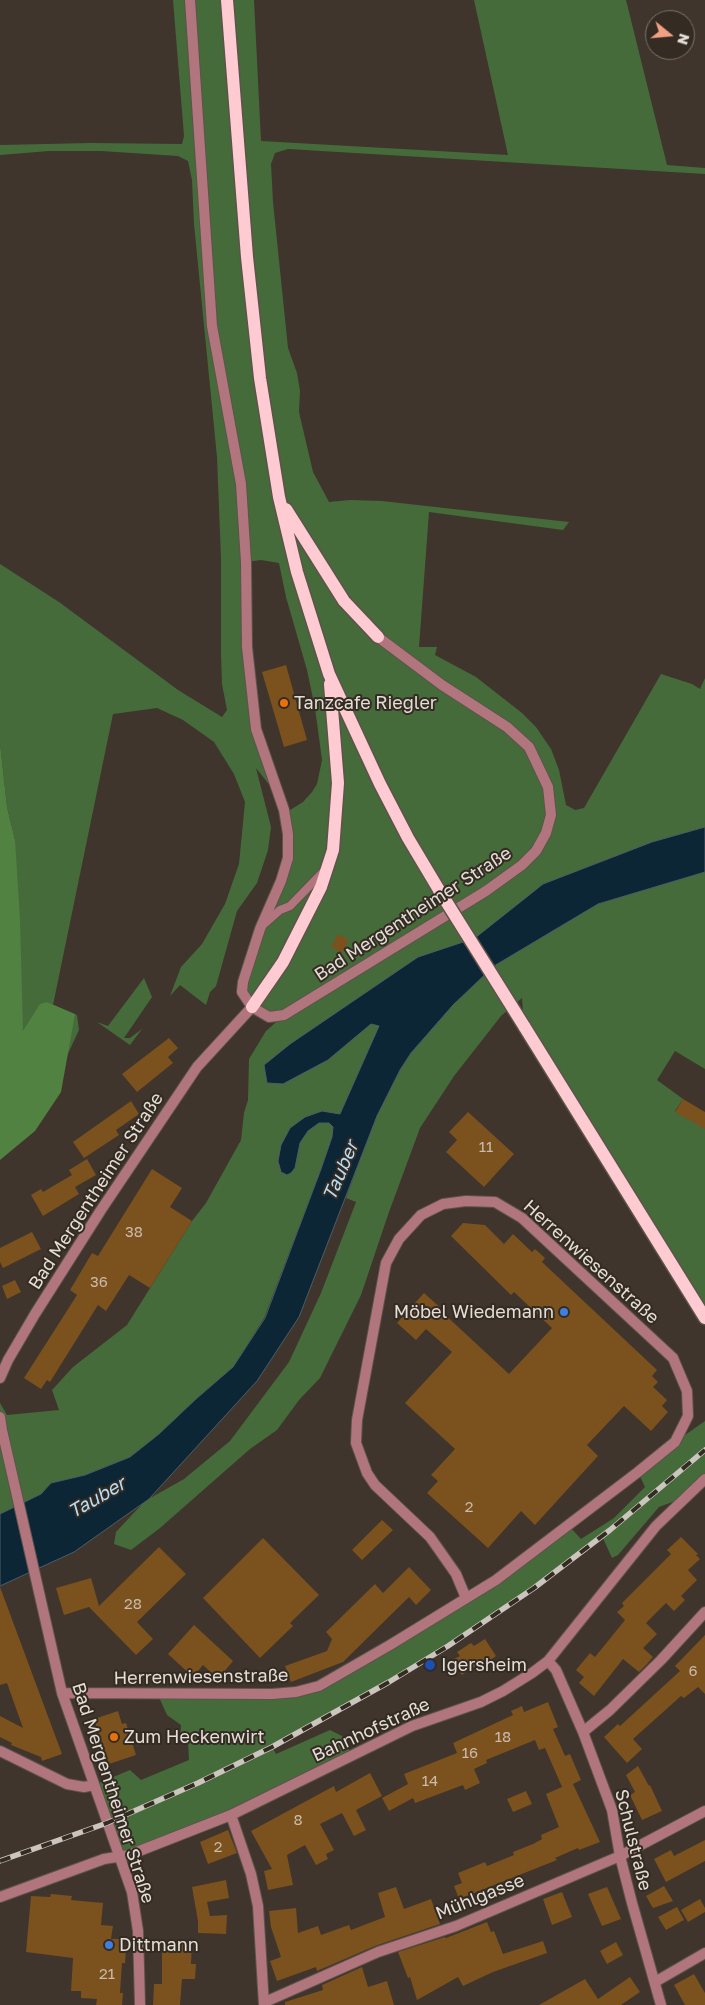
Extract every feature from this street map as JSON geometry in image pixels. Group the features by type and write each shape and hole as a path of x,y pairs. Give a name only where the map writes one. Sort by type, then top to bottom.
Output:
{"main road":[{"path":"227,0 251,294 260,378 279,497 297,572 329,674 380,784 408,838 705,1318"},
{"path":"279,497 344,602 378,637"},
{"path":"252,1007 283,962 321,887 333,850 338,783 329,674"}],"street":[{"path":"190,0 212,326 241,484 246,562 248,647 256,729 284,810 288,834 288,858 281,880 260,929 243,982 242,992 252,1007"},
{"name":"Bad Mergentheimer Straße","path":"0,1378 4,1359 197,1067 252,1007 269,1017 284,1015 486,891 522,865 536,851 546,833 551,815 548,786 529,747 507,727 442,685 378,637"},
{"name":"Herrenwiesenstraße","path":"62,1693 158,1695 272,1694 296,1692 318,1686 341,1675 466,1598 503,1575 662,1454 675,1442 688,1416 687,1391 673,1358 522,1218 495,1202 466,1201 443,1204 421,1215 399,1239 386,1263 357,1420 356,1444 367,1472 375,1485 430,1537 456,1574 466,1598"},
{"name":"Bad Mergentheimer Straße","path":"0,1416 62,1693 132,1892 138,1932 140,2005"},
{"name":"Bahnhofstraße","path":"0,1897 104,1859 145,1849 232,1815 412,1726 481,1702 532,1673 548,1661 656,1526 705,1479"},
{"path":"583,1732 610,1710 705,1612"},
{"name":"Schulstraße","path":"548,1661 556,1670 583,1732 612,1810 620,1856 661,2005"},
{"path":"0,1751 67,1784 84,1788 94,1785"},
{"name":"Mühlgasse","path":"265,2003 378,1952 456,1926 620,1856 705,1811"},
{"path":"232,1815 251,1874 258,1906 265,2003"},
{"path":"655,1982 705,1953"}],"lane":[{"path":"260,929 280,910 290,906 328,867"}],"green space":[{"path":"173,0 254,0 261,141 508,155 474,0 626,0 667,165 705,168 705,174 288,149 275,153 271,164 273,202 288,348 297,373 300,391 299,412 313,472 329,502 350,500 382,501 569,522 563,530 429,512 419,647 437,647 435,655 476,677 522,713 536,727 551,749 559,770 566,805 575,810 584,808 661,674 692,684 700,689 705,678 705,827 652,842 543,884 379,1047 369,1049 340,1114 264,1318 233,1367 159,1434 130,1457 85,1475 51,1483 41,1494 0,1514 0,1403 7,1415 59,1410 52,1390 73,1367 127,1325 192,1221 206,1203 241,1140 244,1113 248,1100 249,1059 266,1031 283,1016 269,1017 242,992 288,858 284,810 290,810 303,802 312,792 317,784 322,760 315,708 307,670 286,597 279,563 261,560 246,562 256,729 279,797 256,768 271,827 268,850 257,883 237,911 216,986 210,992 206,1005 180,985 170,996 181,967 202,944 225,904 239,864 245,802 234,774 214,742 183,720 157,708 113,714 53,1005 47,1002 48,1005 77,1015 79,1030 52,1088 27,1130 0,842 15,840 7,807 0,743 0,564 59,602 178,690 222,717 227,710 222,684 221,558 217,457 194,224 192,180 188,161 178,156 101,151 49,151 0,155 0,145 182,144 184,136"},
{"path":"0,743 7,807 15,840 20,919 23,1031 40,1004 47,1002 75,1014 61,1092 35,1131 0,1160"},
{"path":"705,872 705,1069 675,1051 657,1080 683,1099 675,1111 705,1125 705,1318 524,1026 522,998 501,1016 454,1076 420,1128 361,1295 320,1378 299,1400 277,1430 250,1449 160,1528 131,1550 114,1544 116,1532 145,1501 184,1479 230,1441 289,1362 321,1293 356,1202 346,1198 377,1115 411,1053 453,1005 494,966 598,904"},
{"path":"144,978 152,997 124,1038 130,1038 142,1029 130,1045 97,1022 108,1026"},
{"path":"705,1421 705,1479 686,1497 659,1507 618,1555 612,1558 602,1536 534,1588 448,1646 336,1713 272,1747 276,1754 330,1730 342,1736 352,1755 298,1782 120,1856 94,1785 130,1770 141,1780 189,1760 188,1742 180,1738 181,1725 167,1715 158,1695 296,1692 390,1645 569,1526 581,1539 614,1518 645,1487 638,1472"}],"water":[{"name":"Tauber","path":"705,827 705,872 598,904 494,966 453,1005 411,1053 400,1070 377,1116 299,1317 257,1381 149,1499 74,1552 0,1586 0,1514 41,1494 51,1483 85,1475 130,1457 159,1434 233,1367 265,1318 321,1169 332,1137 333,1127 329,1123 319,1123 308,1131 300,1143 295,1168 287,1175 281,1172 278,1161 281,1145 290,1128 305,1117 322,1111 340,1114 379,1026 371,1024 328,1060 283,1084 267,1083 264,1065 290,1044 418,957 475,938 543,884 652,842"}],"building":[{"name":"Tanzcafe Riegler","path":"286,665 307,740 284,747 262,672"},
{"path":"338,934 349,940 342,953 331,947"},
{"path":"169,1038 178,1048 168,1057 173,1063 137,1092 122,1074"},
{"path":"683,1099 705,1112 705,1129 675,1112"},
{"path":"131,1101 139,1114 116,1130 119,1135 84,1158 73,1142"},
{"path":"468,1112 514,1154 484,1187 446,1152 457,1140 449,1132"},
{"path":"87,1159 96,1175 75,1187 79,1194 43,1216 31,1195 41,1189 43,1192 72,1175 69,1170"},
{"path":"152,1169 182,1188 170,1207 192,1221 150,1288 129,1275 106,1311 98,1305 50,1382 47,1380 41,1389 24,1378 77,1295 70,1290 92,1253 98,1256"},
{"path":"463,1223 485,1225 504,1244 513,1234 532,1252 535,1249 545,1258 542,1262 657,1370 652,1376 658,1382 653,1387 667,1400 662,1406 668,1412 651,1431 624,1406 587,1445 598,1456 535,1525 521,1511 488,1548 427,1493 438,1481 431,1475 455,1449 405,1403 452,1352 426,1329 416,1340 397,1323 424,1293 509,1374 552,1328 514,1292 511,1295 451,1236"},
{"path":"32,1232 41,1249 3,1268 0,1262 0,1248"},
{"path":"15,1280 21,1292 7,1299 2,1286"},
{"path":"382,1520 393,1530 362,1560 352,1550"},
{"path":"681,1537 698,1554 696,1555 700,1559 688,1570 697,1580 681,1596 685,1600 674,1611 666,1603 646,1623 657,1634 643,1648 653,1657 647,1664 639,1672 623,1659 594,1696 579,1683 584,1677 576,1670 590,1653 595,1657 625,1620 617,1612 624,1606 622,1603 671,1554 667,1550"},
{"path":"263,1538 319,1595 290,1623 293,1626 260,1658 203,1598"},
{"path":"159,1547 186,1574 137,1622 153,1639 136,1655 89,1607 64,1615 56,1588 91,1578 99,1606"},
{"path":"409,1567 431,1590 416,1605 409,1597 343,1662 291,1682 285,1666 327,1651 332,1639 326,1632 375,1584 383,1593"},
{"path":"0,1587 62,1754 42,1761 41,1757 11,1745 12,1743 0,1737 0,1716 23,1728 7,1683 0,1685"},
{"path":"194,1625 233,1661 218,1679 203,1665 193,1677 168,1654"},
{"path":"705,1635 705,1694 698,1687 684,1698 681,1696 633,1739 642,1749 627,1763 604,1737 618,1724 620,1726 680,1671 675,1666"},
{"path":"485,1639 496,1656 484,1665 482,1662 462,1675 452,1660 460,1656 457,1652 471,1643 474,1646"},
{"path":"548,1702 558,1727 553,1729 565,1756 570,1754 581,1780 573,1784 600,1842 579,1850 578,1848 555,1858 557,1860 459,1899 454,1886 462,1883 458,1873 485,1862 487,1866 514,1855 513,1852 533,1844 542,1839 541,1835 559,1827 546,1794 562,1787 545,1748 539,1750 535,1740 486,1760 487,1763 474,1769 480,1783 465,1790 463,1785 415,1803 413,1798 389,1811 382,1798 408,1784 404,1774 457,1753 453,1743 513,1715 511,1711 522,1706 524,1712"},
{"name":"Zum Heckenwirt","path":"118,1711 122,1724 126,1723 136,1755 109,1764 94,1719"},
{"path":"638,1766 650,1785 662,1811 642,1820 630,1795 635,1792 626,1775"},
{"path":"370,1773 382,1796 356,1810 366,1830 354,1836 342,1813 320,1824 334,1850 326,1854 328,1859 316,1865 305,1845 287,1855 293,1885 268,1890 264,1871 272,1869 251,1831 334,1786 336,1792"},
{"path":"526,1791 532,1804 513,1812 507,1799"},
{"path":"228,1830 237,1853 208,1864 200,1842"},
{"path":"705,1840 705,1861 666,1882 654,1859 671,1850 674,1856"},
{"path":"226,1880 229,1898 207,1902 210,1916 227,1915 226,1934 198,1933 198,1921 192,1887"},
{"path":"664,1886 673,1901 653,1908 646,1896"},
{"path":"396,1887 404,1909 431,1899 440,1924 375,1946 317,1971 316,1967 277,1981 270,1961 281,1957 271,1927 269,1911 296,1908 298,1933 318,1926 321,1935 349,1925 351,1930 385,1917 378,1893"},
{"path":"607,1887 621,1919 602,1926 588,1894"},
{"path":"562,1892 572,1917 552,1925 543,1899"},
{"path":"51,1894 72,1896 71,1900 103,1903 101,1925 113,1926 111,1939 120,1939 119,1950 126,1950 125,1963 122,1963 120,1993 123,1993 122,2005 96,2005 97,1999 81,1998 81,1991 71,1991 73,1958 26,1952 31,1896 50,1897"},
{"path":"700,1899 705,1912 688,1922 681,1910"},
{"path":"677,1907 684,1920 666,1930 658,1917"},
{"path":"487,1922 491,1932 494,1931 503,1954 543,1941 547,1953 493,1972 463,1986 458,1977 417,2000 410,1977 408,1978 398,1952 446,1938"},
{"path":"165,1942 192,1943 191,1964 196,1964 195,1979 182,1979 180,2005 153,2005 154,1984 162,1984 162,1952 165,1952"},
{"path":"616,1942 623,1955 607,1964 600,1951"},
{"path":"362,1967 368,1987 387,1981 394,2005 285,2005 285,2002 323,1990 322,1985"},
{"path":"694,1974 705,1993 705,2005 685,2005 674,1985"},
{"path":"630,1977 640,1992 621,2005 539,2005 585,1979 598,1999"}],"railway":[{"path":"0,1861 107,1823 198,1783 272,1747 389,1682 448,1646 534,1588 610,1530 705,1450"}],"place":[{"name":"Tanzcafe Riegler","path":"284,703"},
{"name":"Möbel Wiedemann","path":"564,1312"},
{"name":"Igersheim","path":"430,1665"},
{"name":"Zum Heckenwirt","path":"114,1737"},
{"name":"Dittmann","path":"109,1945"}]}
